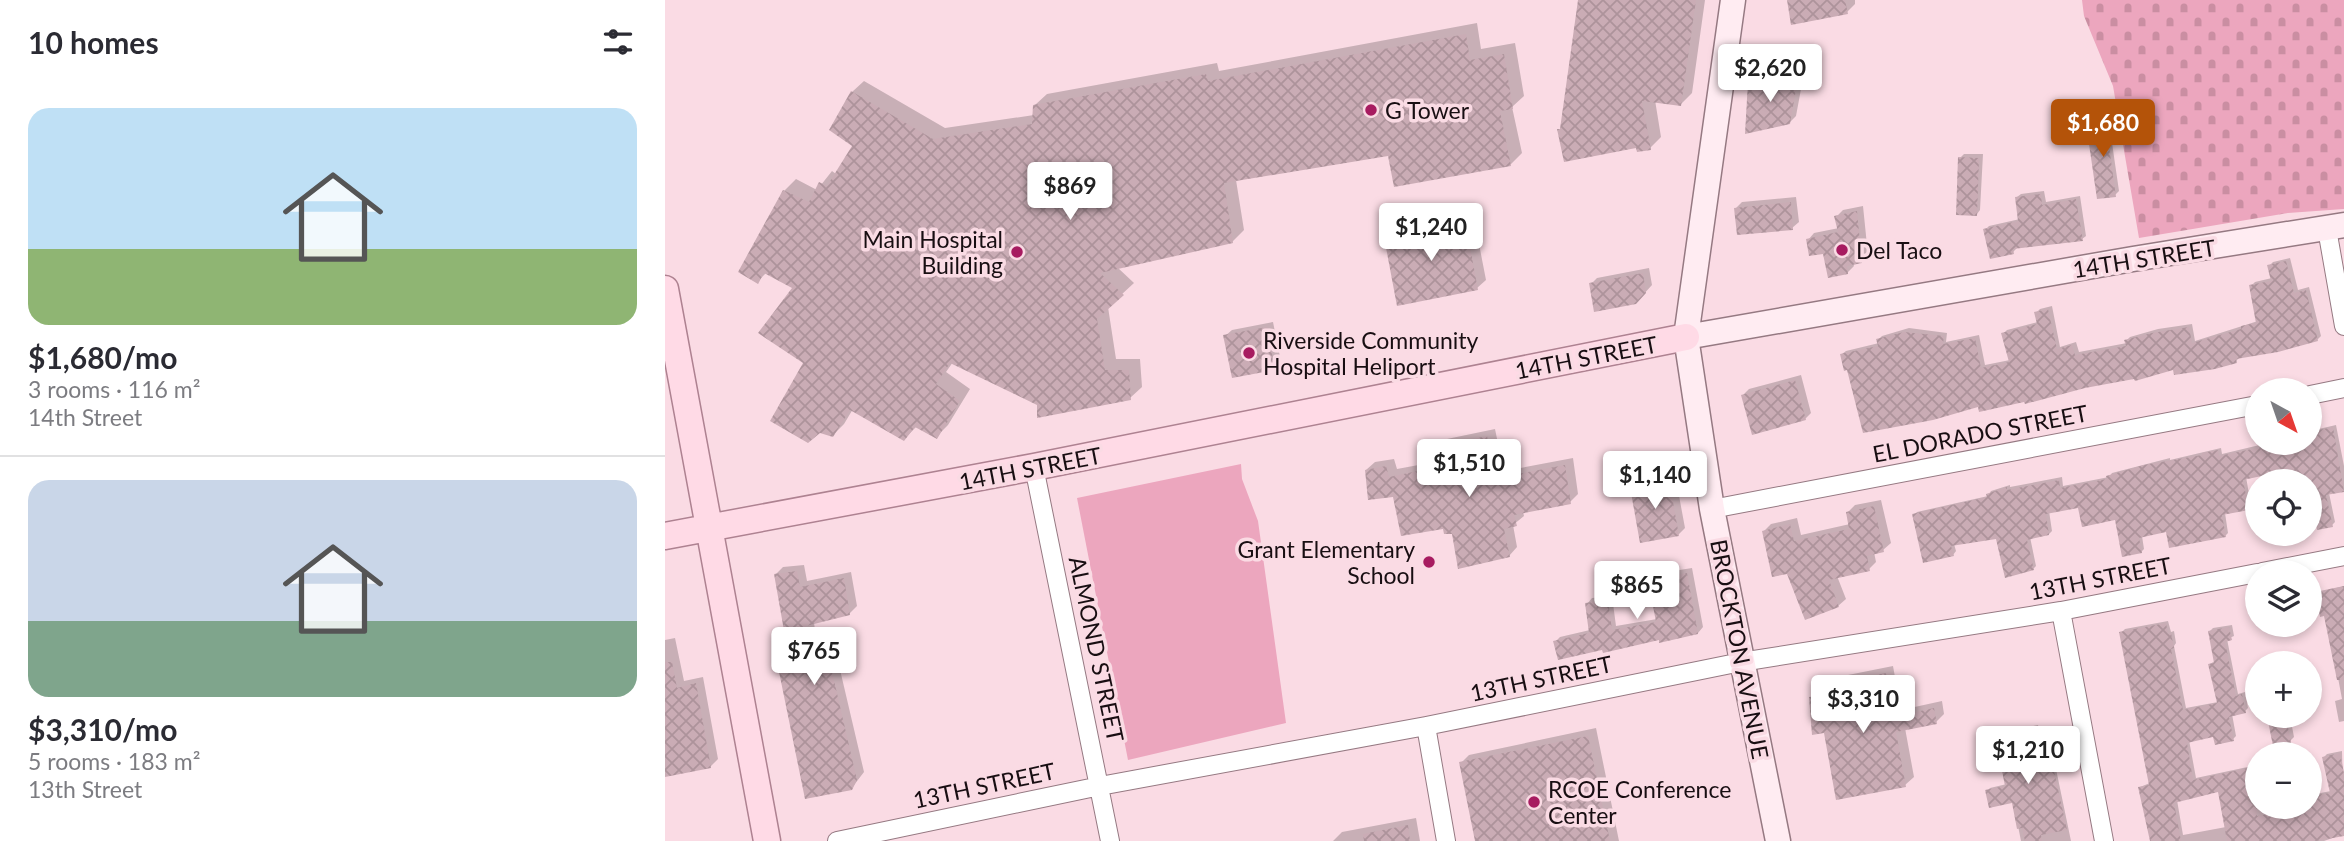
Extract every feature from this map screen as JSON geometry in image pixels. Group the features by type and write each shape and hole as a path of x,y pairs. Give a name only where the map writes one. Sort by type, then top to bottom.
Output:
{"main road":[{"name":"BROCKTON AVENUE","path":"1733,0 1686,337 1712,509 1778,841"},
{"name":"14TH STREET","path":"665,536 1034,467 1686,337 2133,259 2335,227"},
{"path":"665,289 767,841"}],"street":[{"path":"2335,227 2344,326"},
{"path":"2322,393 2344,388"},
{"name":"EL DORADO STREET","path":"1712,509 2245,407"},
{"name":"ALMOND STREET","path":"1034,467 1110,841"},
{"name":"13TH STREET","path":"2322,560 2344,556"},
{"name":"13TH STREET","path":"837,841 1100,786 1426,726 1741,662 2061,611 2245,576"},
{"path":"2061,611 2104,841"},
{"path":"1426,726 1446,841"}],"green space":[{"path":"2082,0 2344,0 2344,209 2288,213 2139,238 2113,86 2084,16"},
{"path":"1241,464 1242,479 1258,521 1286,723 1128,760 1077,498"}],"building":[{"path":"1578,0 1696,0 1681,106 1642,101 1651,150 1637,152 1636,148 1564,162 1557,129 1560,129"},
{"path":"1787,0 1845,0 1848,14 1791,25"},
{"name":"Main Hospital Building","path":"1466,34 1470,60 1504,54 1513,109 1500,111 1511,166 1394,187 1388,156 1224,183 1233,243 1100,273 1124,295 1097,319 1105,370 1129,370 1131,400 1037,418 1037,405 950,363 936,384 960,401 937,439 915,427 904,441 850,410 833,437 820,433 808,443 770,421 803,363 758,333 792,288 764,273 758,284 738,272 783,190 809,202 819,182 827,186 852,146 829,130 851,91 933,139 1032,124 1033,105 1206,74 1208,81"},
{"path":"1798,78 1790,124 1745,134 1748,81"},
{"path":"2118,122 2121,136 2108,139 2116,197 2097,199 2089,144 2084,131"},
{"path":"1958,157 1979,158 1977,216 1956,215"},
{"path":"2041,194 2042,205 2076,199 2083,241 2013,249 2014,254 1990,259 1983,229 2018,221 2015,197"},
{"path":"1791,202 1793,230 1737,235 1734,208"},
{"name":"Del Taco","path":"1857,211 1862,263 1847,266 1848,274 1828,278 1823,254 1809,256 1806,239 1838,232 1834,216"},
{"path":"1465,220 1478,290 1397,306 1384,237"},
{"path":"2286,261 2294,293 2306,290 2318,341 2278,352 2236,359 2237,363 2215,369 2174,375 2173,370 2135,381 2134,379 2085,388 2025,404 2024,402 1979,412 1978,407 1933,420 1863,433 1847,370 1844,371 1840,354 1878,346 1876,339 1904,332 1944,336 1943,344 1975,338 1981,368 2009,362 2001,333 2037,324 2034,312 2048,309 2057,349 2072,345 2075,355 2126,346 2124,340 2189,327 2192,343 2256,323 2249,285 2271,281 2267,265"},
{"path":"1643,273 1646,293 1636,304 1594,312 1589,283"},
{"name":"Riverside Community Hospital Heliport","path":"1267,327 1275,370 1232,378 1223,335"},
{"path":"1795,380 1806,420 1752,435 1741,395"},
{"path":"2333,427 2344,492 2326,495 2333,527 2322,529 2322,469 2245,469 2245,511 2222,515 2226,537 2169,548 2166,532 2139,538 2142,553 2122,557 2115,520 2082,527 2078,508 2046,514 2049,535 2027,540 2034,570 2005,578 1996,539 1951,546 1954,556 1923,563 1912,514 1987,497 1986,494 2007,487 2007,490 2059,480 2060,488 2107,479 2106,476 2144,465 2218,450 2219,456 2245,450 2245,455 2322,455 2322,429"},
{"path":"1487,436 1493,465 1504,462 1507,476 1565,465 1571,504 1514,515 1517,526 1504,529 1510,557 1458,569 1452,534 1444,534 1443,529 1401,536 1393,497 1368,500 1365,470 1386,466 1389,477 1437,467 1437,447"},
{"path":"1669,479 1679,536 1640,543 1630,487"},
{"path":"1874,506 1884,552 1867,556 1870,571 1829,580 1839,607 1805,620 1787,574 1772,577 1762,531 1790,524 1794,541 1849,529 1846,512"},
{"path":"797,571 800,587 844,578 850,615 806,626 811,654 827,650 857,780 852,790 805,799 777,662 789,659 774,574"},
{"path":"1687,573 1698,634 1558,660 1553,641 1589,633 1585,603 1608,600 1612,630 1656,622 1648,579"},
{"path":"2344,586 2344,680 2337,680 2322,616 2322,591"},
{"path":"2166,623 2174,648 2171,649 2183,710 2217,703 2208,664 2214,663 2208,631 2229,627 2232,640 2225,642 2236,696 2242,694 2245,713 2229,717 2234,741 2215,745 2213,737 2187,743 2193,780 2245,769 2245,819 2322,819 2322,794 2330,793 2322,757 2340,753 2344,773 2344,836 2316,841 2227,841 2218,792 2174,803 2181,841 2150,841 2138,787 2149,785 2119,632"},
{"path":"665,662 672,662 677,688 696,683 711,768 665,777"},
{"path":"1886,673 1893,717 1934,708 1937,724 1896,732 1906,787 1836,800 1824,733 1812,735 1809,697 1817,696 1818,687"},
{"path":"2035,727 2044,773 2054,771 2067,830 2041,835 2042,841 2025,841 2022,828 2017,829 2012,803 1989,808 1985,790 2005,786 1995,735"},
{"path":"2269,728 2288,728 2291,742 2272,742"},
{"name":"RCOE Conference Center","path":"1588,736 1610,841 1475,841 1459,762"},
{"path":"1408,825 1410,841 1364,841 1363,834"}],"place":[{"name":"G Tower","path":"1371,110"},
{"name":"Del Taco","path":"1842,250"},
{"name":"Main Hospital Building","path":"1017,252"},
{"name":"Riverside Community Hospital Heliport","path":"1249,353"},
{"name":"Grant Elementary School","path":"1429,562"},
{"name":"RCOE Conference Center","path":"1534,802"}]}
